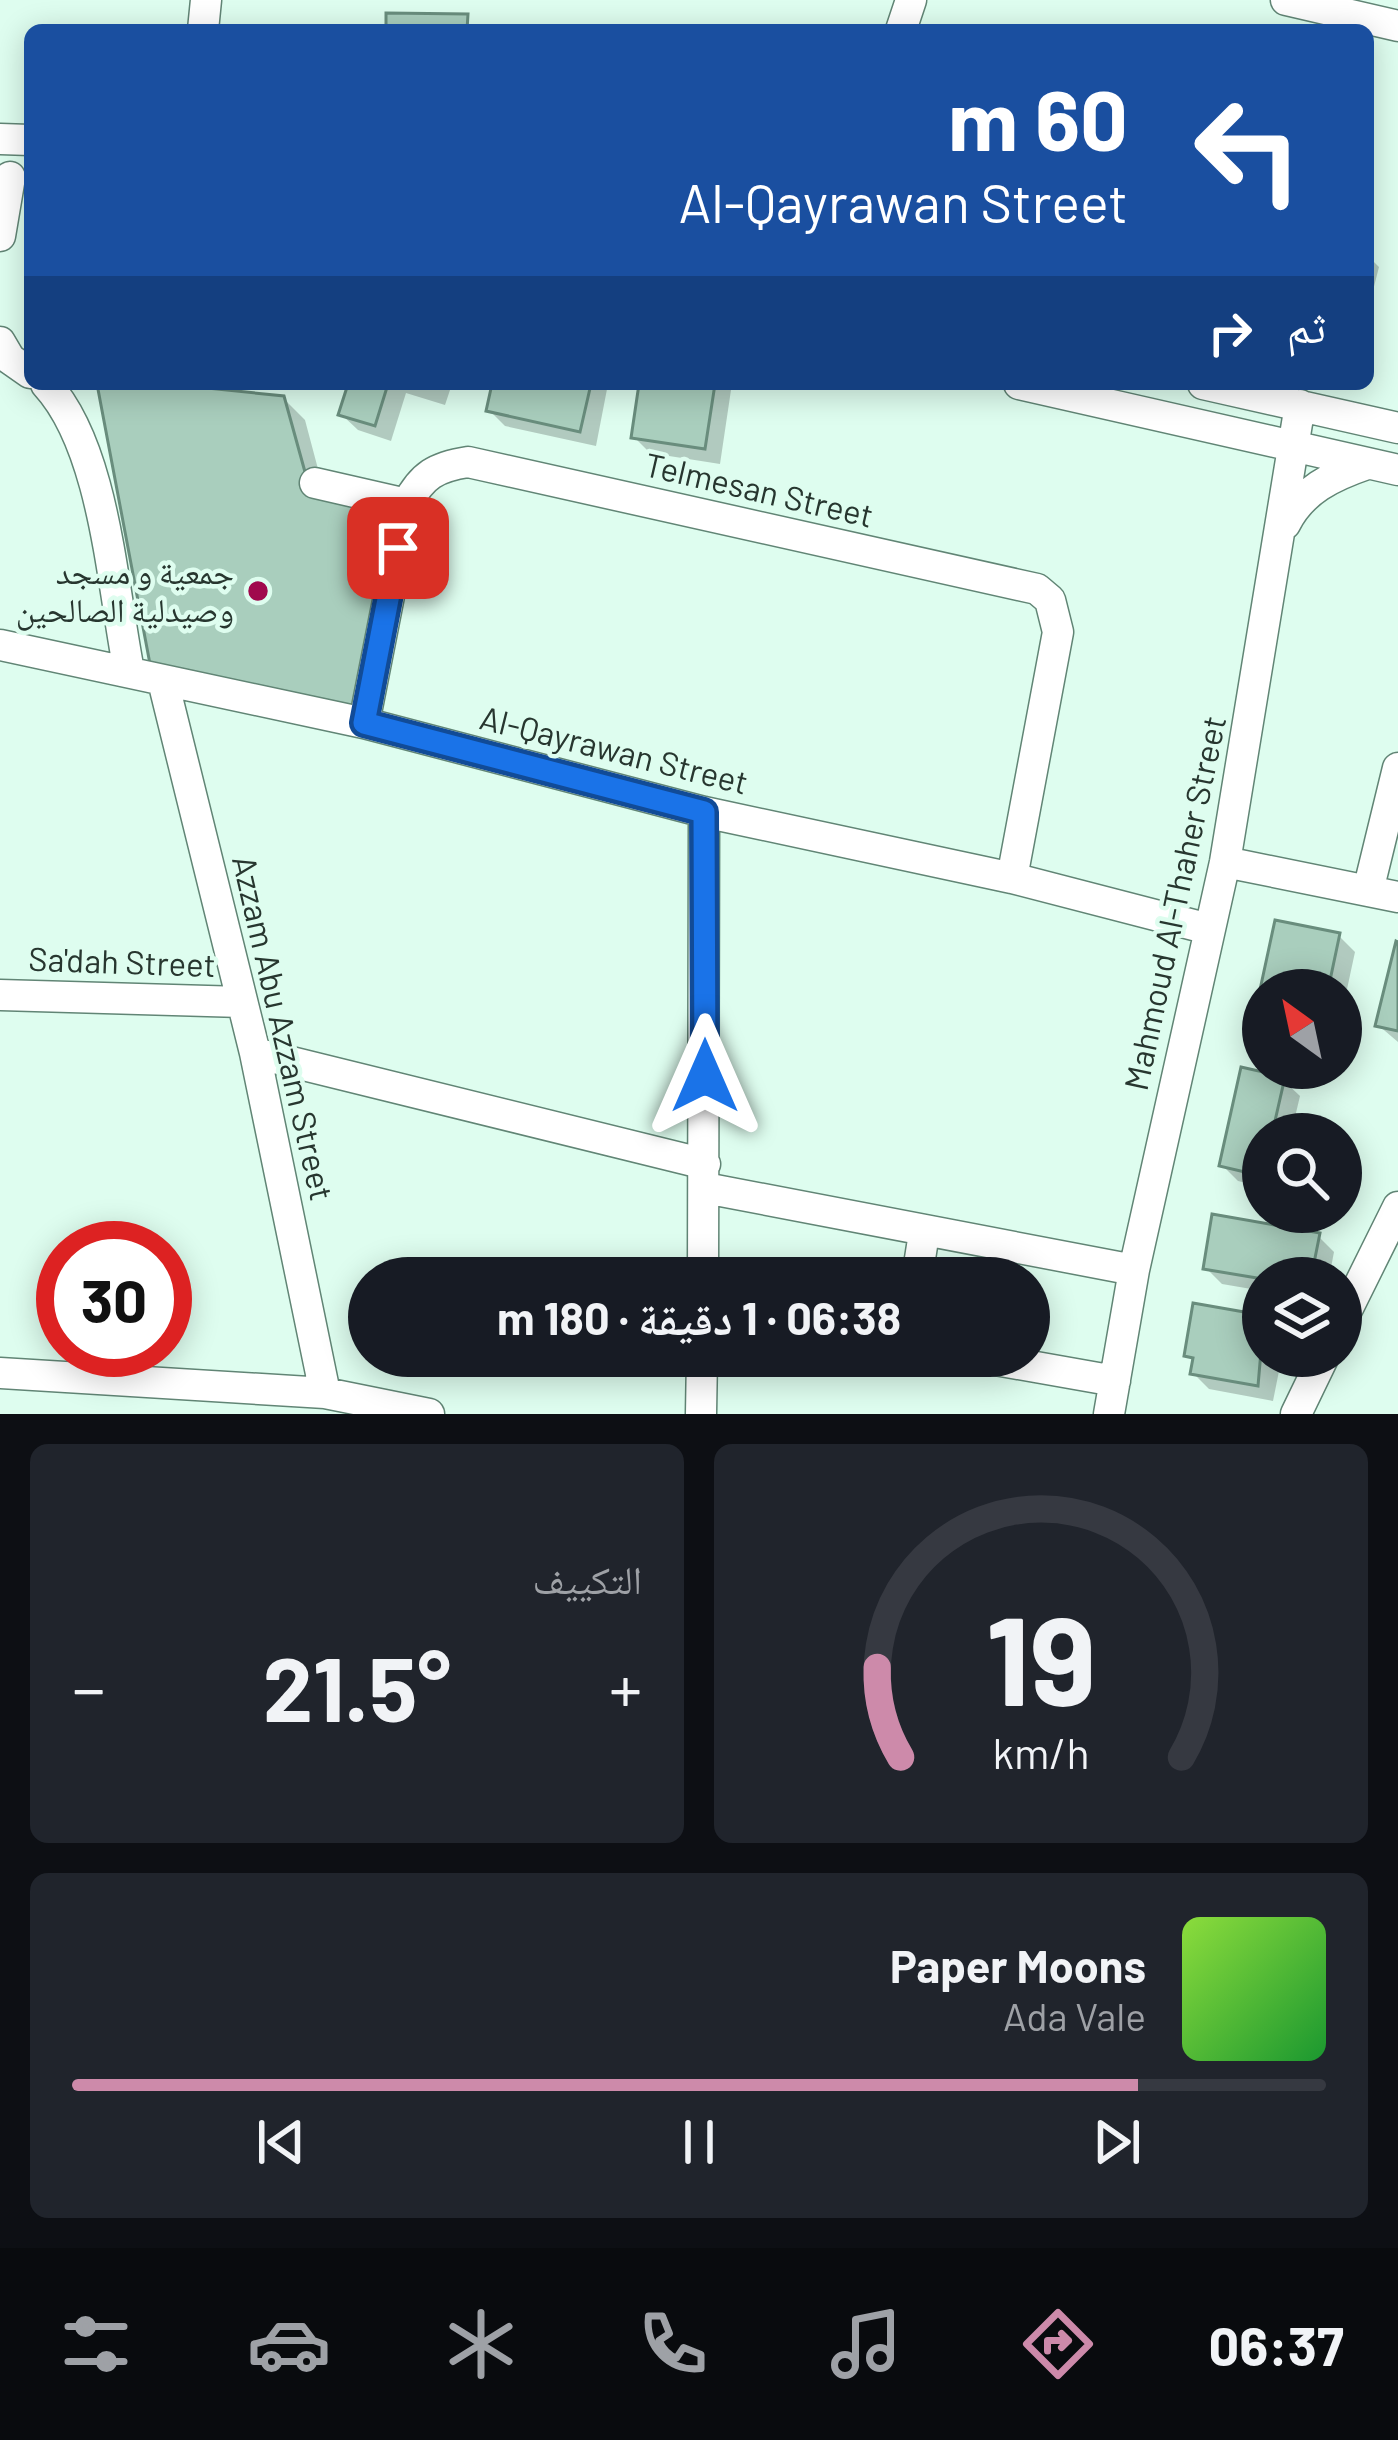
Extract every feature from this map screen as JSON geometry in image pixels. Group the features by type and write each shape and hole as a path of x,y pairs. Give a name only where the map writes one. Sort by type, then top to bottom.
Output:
{"street":[{"path":"1286,0 1398,26"},
{"path":"0,236 13,178"},
{"path":"0,342 10,359 24,369"},
{"path":"51,390 67,407 88,465 129,671"},
{"path":"1044,390 1398,470"},
{"path":"1229,390 1398,428"},
{"name":"Mahmoud Al-Thaher Street","path":"1108,1414 1134,1270 1226,862 1300,406"},
{"name":"Telmesan Street","path":"407,504 419,480 439,467 468,462 1037,589 1050,600 1058,632 1012,878"},
{"path":"1283,530 1295,504 1319,485 1367,464"},
{"path":"315,483 407,504 364,723"},
{"name":"Al-Qayrawan Street","path":"0,645 364,723 704,812 1012,878 1209,929"},
{"name":"Azzam Abu Azzam Street","path":"163,681 255,1053 326,1394"},
{"path":"1226,862 1383,894 1398,768"},
{"path":"704,812 704,1257"},
{"name":"Sa'dah Street","path":"0,994 242,1002"},
{"path":"255,1053 924,1233 1134,1270"},
{"path":"1362,1280 1398,1207"},
{"path":"920,1257 924,1233"},
{"path":"1050,1370 1115,1381"},
{"path":"0,1373 326,1394 430,1414"},
{"path":"701,1414 702,1377"},
{"path":"1296,1414 1314,1377"}],"building":[{"path":"386,13 468,14 467,24 386,24"},
{"name":"جمعية و مسجد وصيدلية الصالحين","path":"98,390 226,390 284,396 310,490 395,519 356,711 150,664"},
{"path":"346,390 386,390 375,426 338,415"},
{"path":"491,390 590,390 580,432 486,411"},
{"path":"638,390 714,390 705,449 631,438"},
{"path":"1275,920 1340,933 1332,969 1264,969"},
{"path":"1398,942 1398,1031 1375,1026"},
{"path":"1242,1067 1242,1089 1282,1089 1277,1113 1242,1113 1242,1171 1219,1166"},
{"path":"1212,1214 1242,1219 1242,1233 1320,1233 1315,1257 1242,1257 1242,1276 1203,1269"},
{"path":"1193,1303 1242,1312 1242,1377 1259,1377 1258,1386 1190,1374 1193,1358 1184,1356"}],"place":[{"name":"جمعية و مسجد وصيدلية الصالحين","path":"258,591"}],"route":[{"path":"398,548 364,723 704,812 705,1076"}]}
